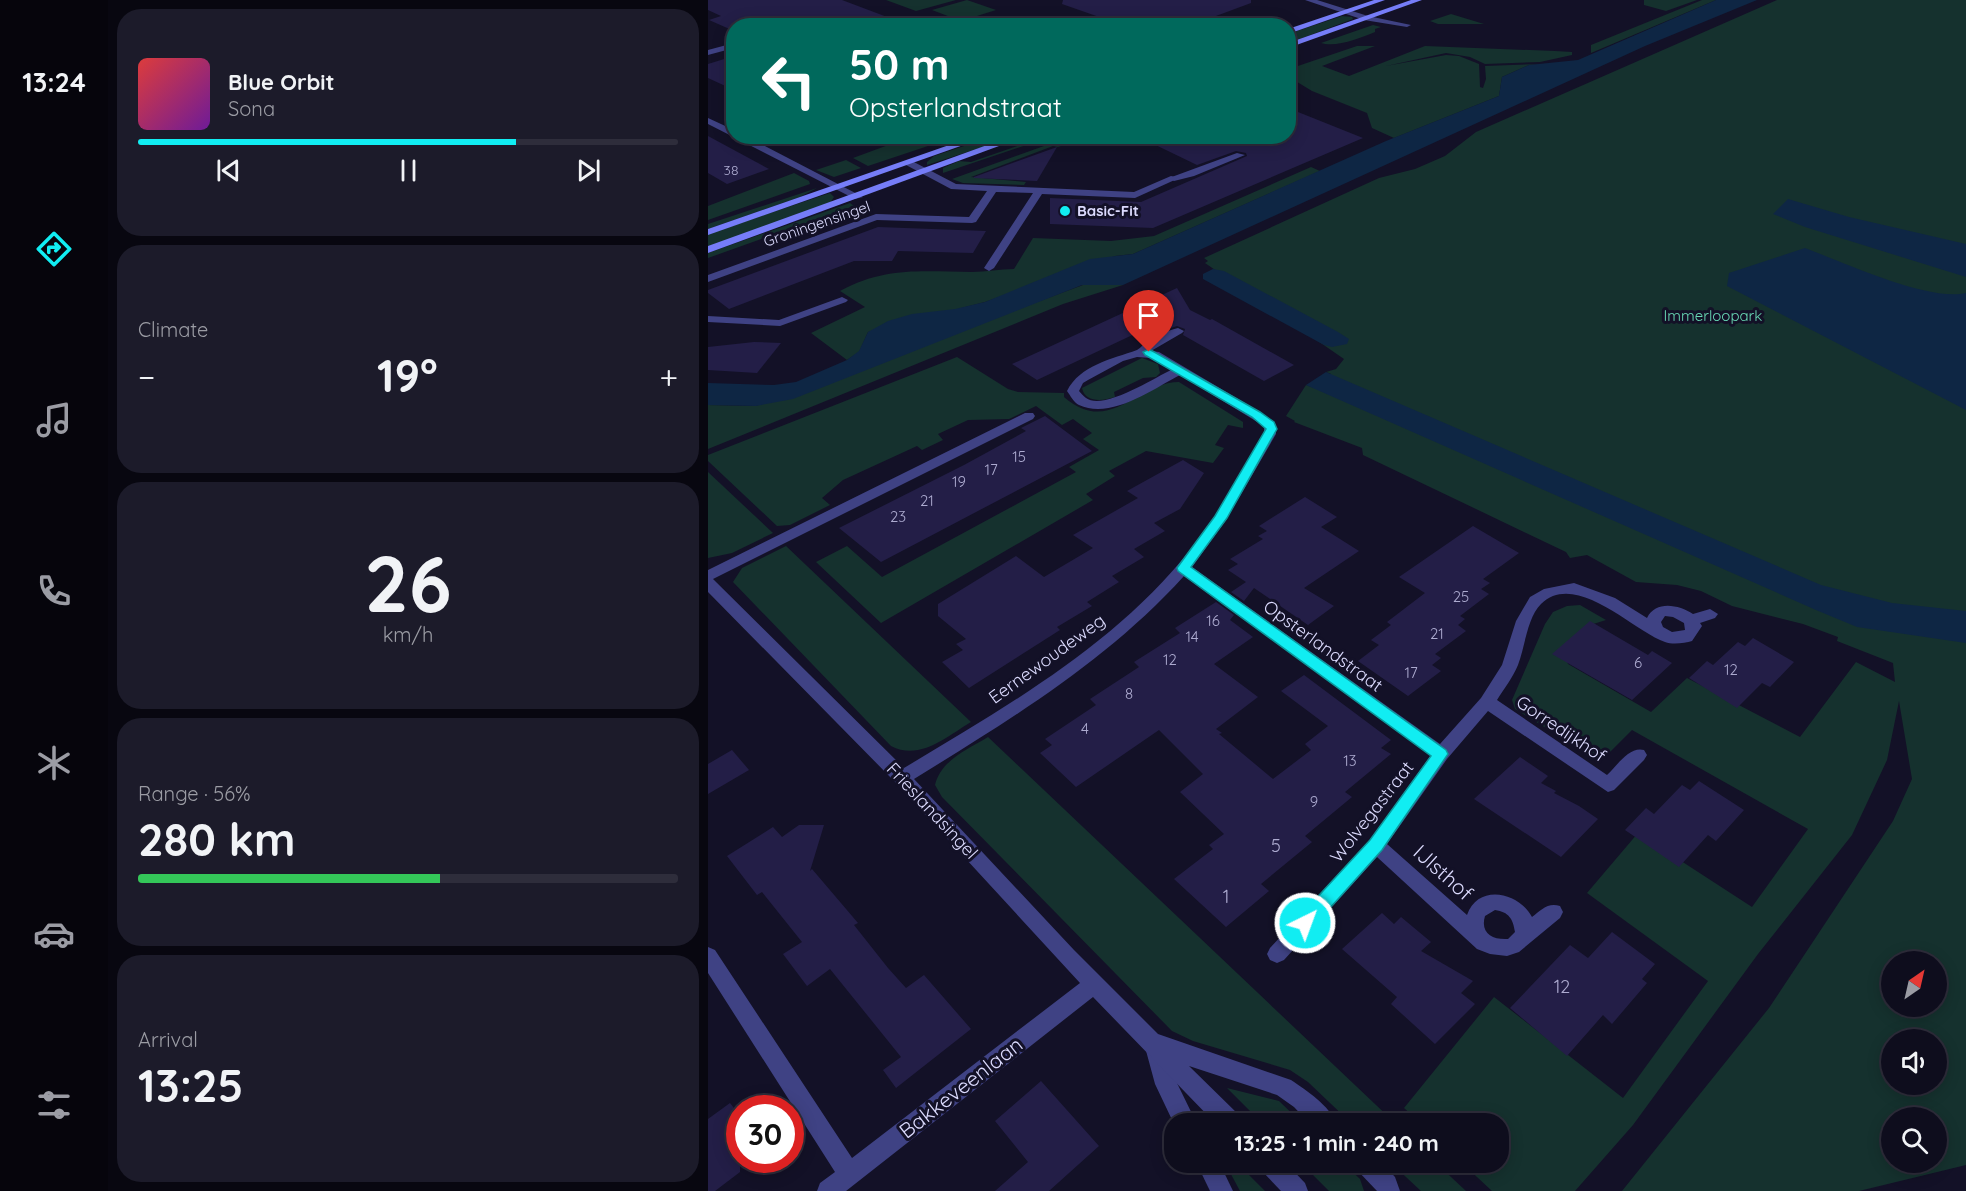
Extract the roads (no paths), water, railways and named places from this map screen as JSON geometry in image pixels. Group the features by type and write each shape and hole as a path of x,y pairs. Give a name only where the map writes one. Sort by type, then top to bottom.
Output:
{"street":[{"path":"1309,0 1367,18 1407,25"},
{"path":"1296,29 1381,0"},
{"path":"1296,43 1418,0"},
{"path":"708,52 726,47"},
{"path":"708,121 726,130"},
{"path":"753,144 858,197"},
{"name":"Groningensingel","path":"708,232 962,144"},
{"name":"Groningensingel","path":"708,250 1000,144"},
{"path":"909,163 954,187 1135,195 1240,154"},
{"name":"Groningensingel","path":"708,279 876,217 972,220 994,188"},
{"path":"989,268 1039,191"},
{"path":"708,319 780,323 842,300"},
{"path":"1178,331 1150,344 1143,352 1126,355 1084,376 1075,385 1075,396 1090,404 1106,405 1180,370"},
{"name":"Eernewoudeweg","path":"902,778 984,727 1093,654 1137,615 1183,568 1220,518 1272,429 1270,424 1256,415 1155,355 1143,352"},
{"path":"708,576 1029,416"},
{"name":"Opsterlandstraat","path":"1183,568 1441,754"},
{"name":"Frieslandsingel","path":"708,583 902,778 1094,984 1154,1042 1222,1113"},
{"name":"Wolvegastraat","path":"1277,954 1376,845 1441,754 1487,702 1510,666 1524,621 1535,601 1549,593 1575,588 1610,602 1656,630"},
{"path":"1666,611 1676,611 1691,620 1694,627 1688,637 1669,638 1656,630 1653,624 1654,618 1666,611"},
{"path":"1691,620 1710,615"},
{"name":"Gorredijkhof","path":"1487,702 1608,785 1638,754"},
{"name":"IJlsthof","path":"1376,845 1484,943 1504,949 1513,946 1553,912"},
{"name":"IJlsthof","path":"1477,936 1472,925 1474,914 1483,904 1496,901 1509,904 1520,911 1526,922 1526,934"},
{"path":"708,957 849,1174"},
{"name":"Bakkeveenlaan","path":"828,1191 1094,984"},
{"path":"1154,1042 1166,1084 1180,1113"},
{"name":"Frieslandsingel","path":"1154,1042 1203,1061 1283,1087 1302,1100 1315,1113"},
{"path":"1213,1173 1222,1191"},
{"path":"1280,1173 1297,1191"},
{"path":"1376,1173 1387,1185 1389,1191"}],"water":[{"path":"1716,0 1757,0 1645,46 1123,285 1082,285 793,399 756,406 708,405 708,383 774,385 796,382 847,360 859,351 868,332 888,321 912,314 955,309 985,302 1090,259 1133,254 1386,141 1499,96 1502,77 1529,65 1578,60"},
{"path":"1788,199 1849,217 1966,244 1966,277 1805,227 1773,214"},
{"path":"1805,248 1908,286 1930,292 1966,293 1966,410 1727,286 1729,273"},
{"path":"1213,269 1224,271 1338,332 1349,339 1347,344 1332,347 1324,345 1203,279 1203,274"},
{"path":"1326,372 1821,585 1892,603 1966,611 1966,643 1857,627 1816,610 1306,385"}],"place":[{"name":"Basic-Fit","path":"1065,211"}],"park label":[{"name":"Immerloopark","path":"1713,316"}]}
